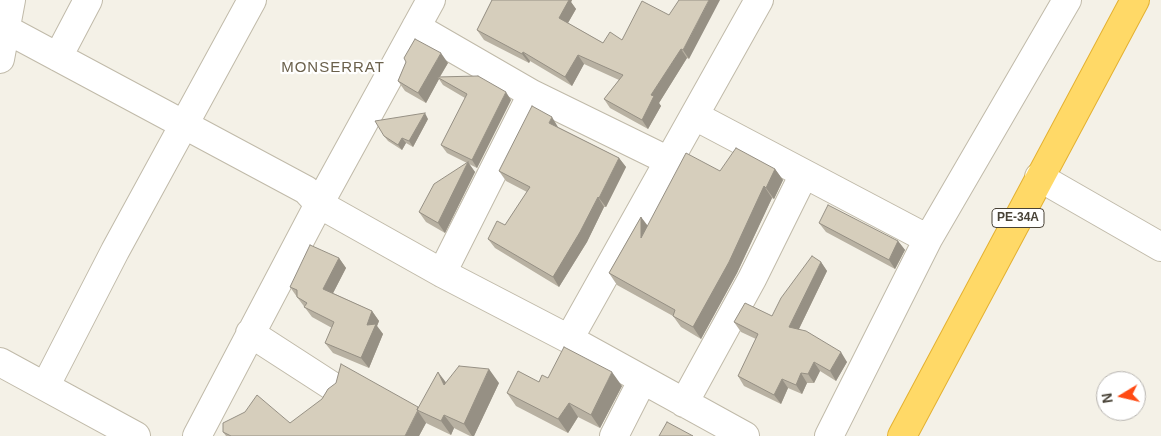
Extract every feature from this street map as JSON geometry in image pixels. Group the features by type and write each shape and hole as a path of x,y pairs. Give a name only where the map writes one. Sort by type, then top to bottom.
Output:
{"highway":[{"name":"PE-34A","path":"902,436 1135,0"}],"street":[{"path":"0,59 3,30 11,0"},
{"path":"58,57 88,0"},
{"path":"46,385 115,251 252,0"},
{"path":"197,436 319,204 431,0"},
{"path":"569,339 759,0"},
{"path":"829,436 928,239 1067,0"},
{"path":"416,27 532,94 669,161"},
{"path":"3,30 58,57 306,190 319,204 442,274 569,339 642,381 745,436"},
{"path":"442,274 532,94"},
{"path":"695,116 928,239"},
{"path":"684,403 752,279 804,174"},
{"path":"1040,177 1161,247"},
{"path":"250,333 332,386"},
{"path":"0,362 46,385 136,436"},
{"path":"614,436 642,381"}],"building":[{"path":"492,0 569,0 559,18 603,43 610,32 622,40 642,1 669,15 679,0 709,0 683,50 681,49 651,95 654,96 642,120 604,99 623,75 578,55 565,77 523,52 522,54 477,30"},
{"path":"415,39 441,53 418,93 398,81 406,62 404,58"},
{"path":"478,76 506,92 472,160 441,145 467,94 437,77"},
{"path":"532,106 552,117 549,123 619,158 599,198 553,277 488,239 497,221 505,225 530,187 499,171"},
{"path":"425,113 409,141 402,138 398,145 384,136 375,121"},
{"path":"736,148 775,169 766,188 764,186 729,262 693,327 673,316 675,310 609,273 641,217 641,238 686,153 720,171"},
{"path":"468,162 438,223 419,212 434,184"},
{"path":"828,205 898,241 889,260 819,223"},
{"path":"310,245 339,258 323,289 372,311 367,325 376,324 361,358 325,343 334,322 304,307 307,303 297,297 297,290 290,287"},
{"path":"812,256 821,262 789,327 806,331 841,352 830,371 814,362 808,374 801,373 796,385 782,379 774,395 738,376 758,334 734,322 745,303 772,316 781,298"},
{"path":"564,347 612,372 591,415 569,403 558,419 507,393 518,371 539,382 542,375 548,378"},
{"path":"341,364 418,407 405,436 231,436 223,432 223,423 245,412 257,395 290,423 322,399 328,389 336,383"},
{"path":"459,366 489,369 464,424 444,415 441,421 417,410 438,372 444,385"},
{"path":"667,422 693,436 659,436"}],"district":[{"name":"MONSERRAT","path":"333,68"}]}
